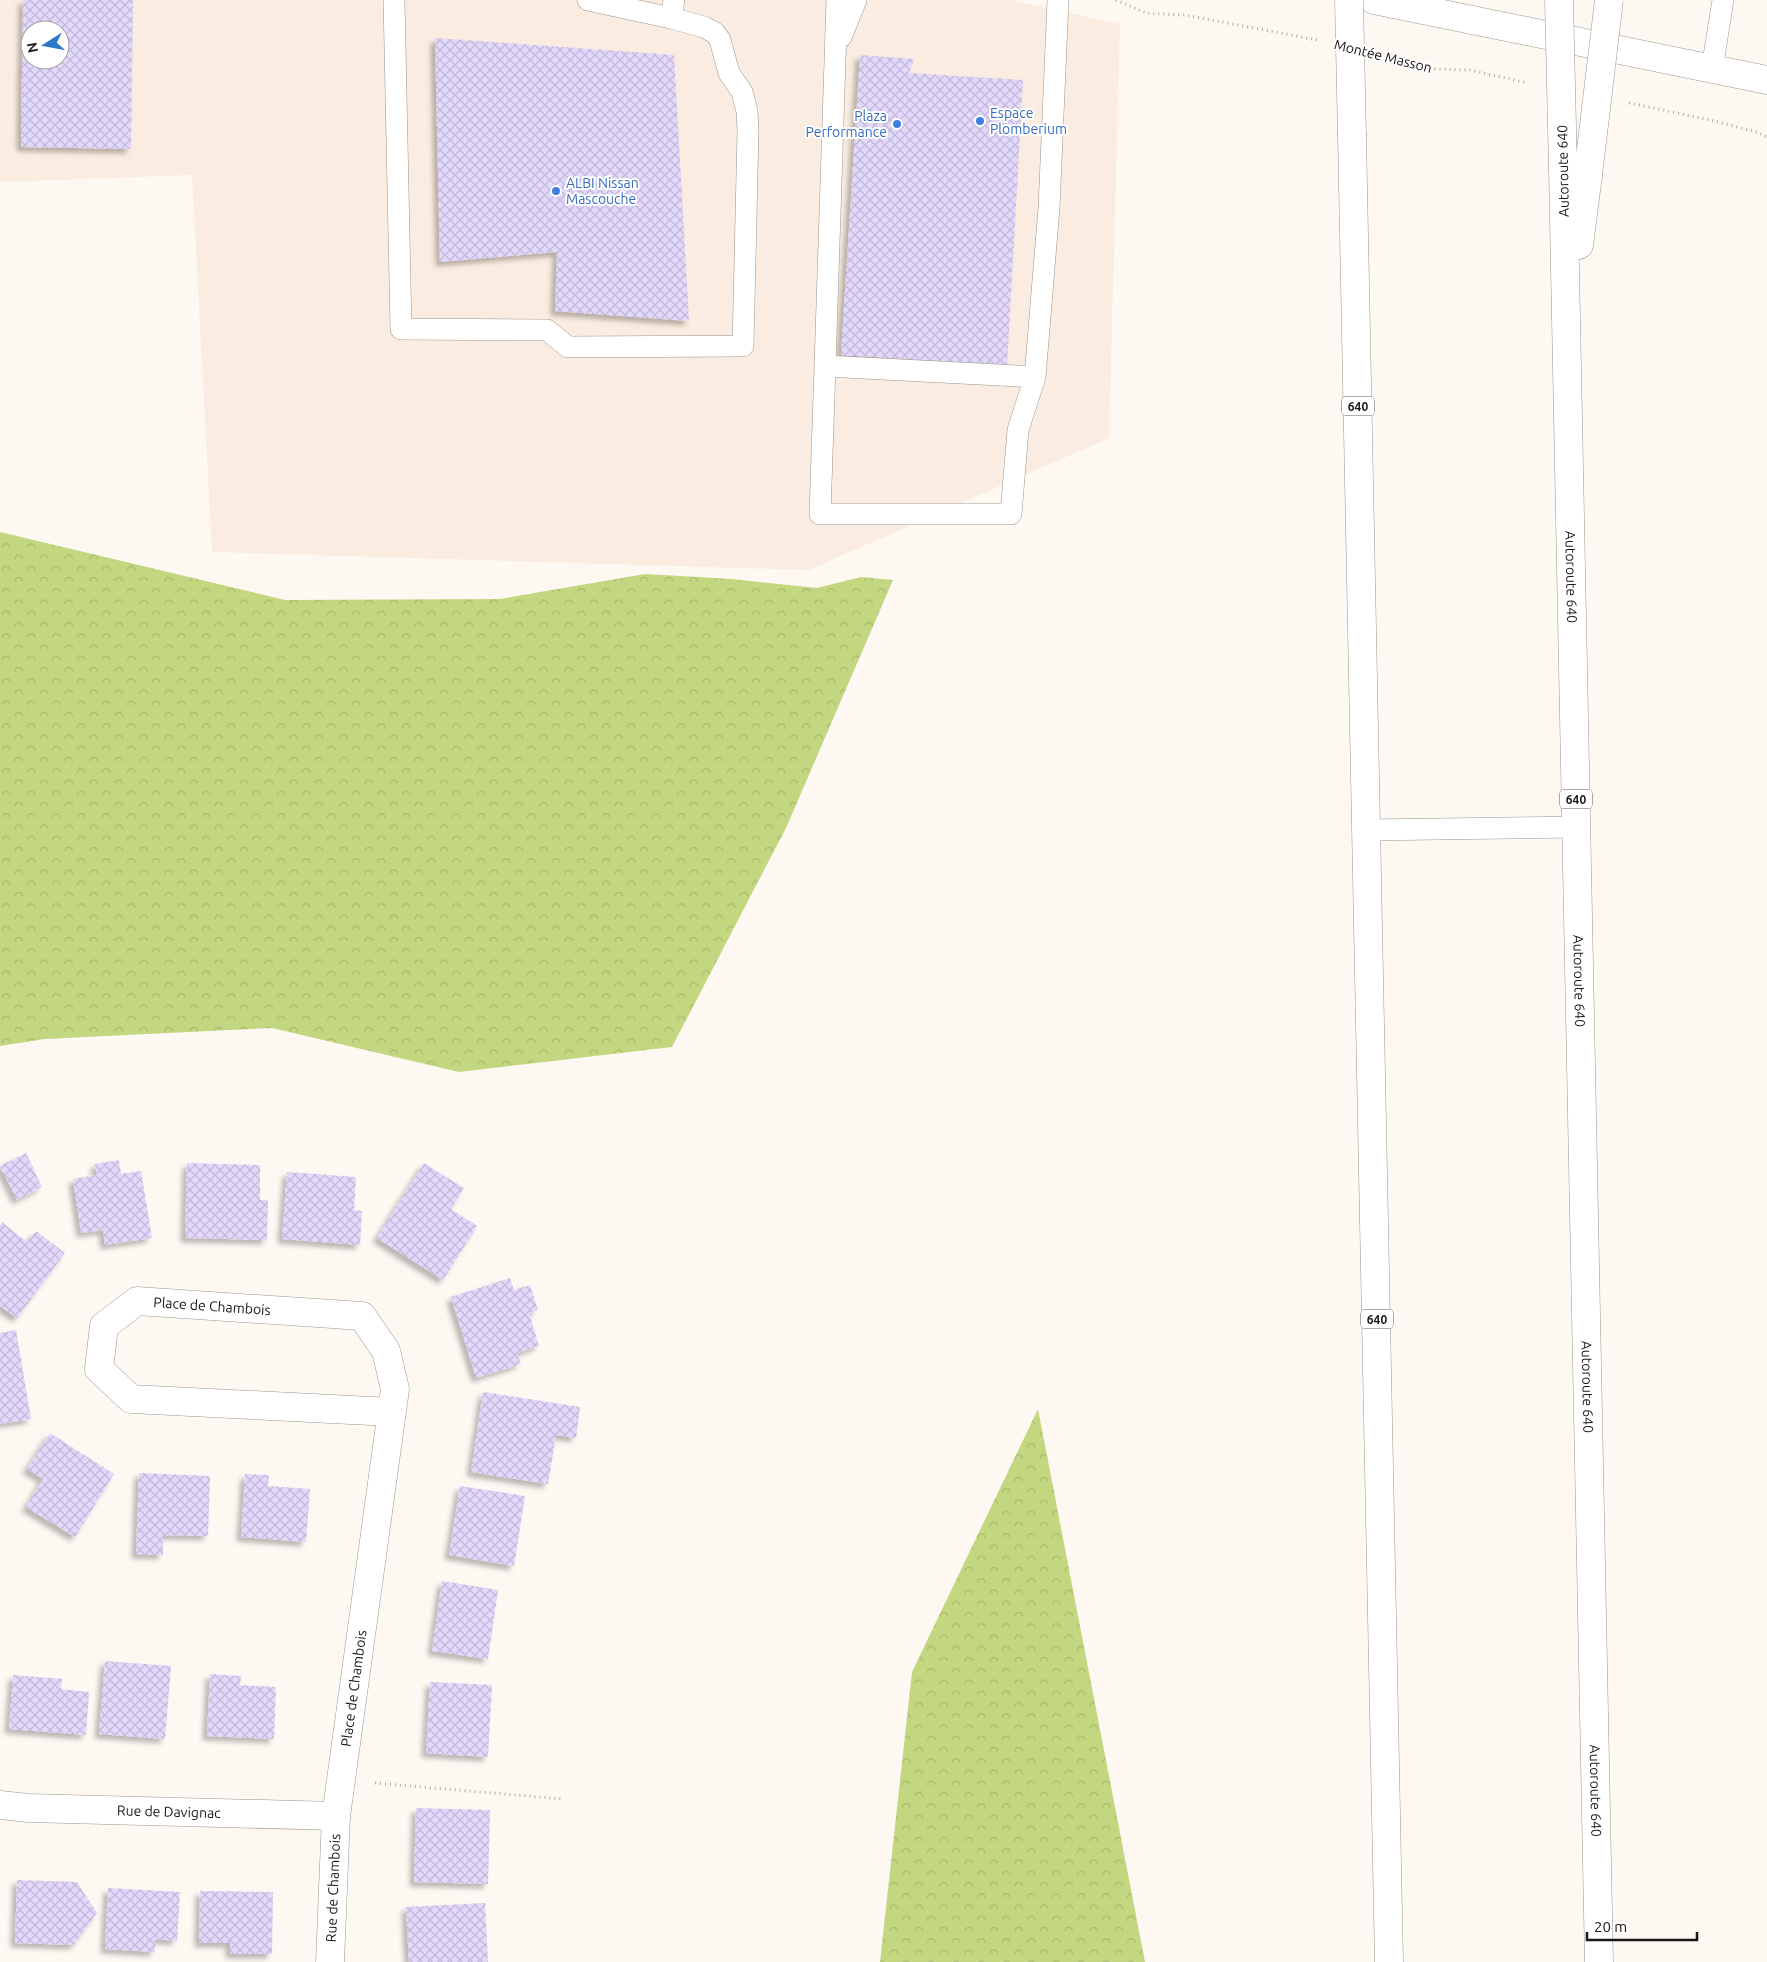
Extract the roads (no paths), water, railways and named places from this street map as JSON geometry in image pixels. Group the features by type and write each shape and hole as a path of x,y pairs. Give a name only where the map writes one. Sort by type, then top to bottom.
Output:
{"main road":[{"name":"640","path":"1350,0 1389,1962"},
{"path":"1374,0 1767,80"},
{"name":"Autoroute 640","path":"1560,0 1575,172 1567,338 1600,1962"},
{"path":"1575,172 1608,0"},
{"name":"Place de Chambois","path":"336,1816 392,1412 395,1389 386,1351 362,1316 137,1302 104,1326 99,1369 130,1399 392,1412"},
{"name":"Rue de Davignac","path":"0,1805 28,1808 336,1816"},
{"name":"Rue de Chambois","path":"330,1962 336,1816"}],"lane":[{"path":"394,0 401,329 547,330 568,347 743,346 747,111 742,92 729,73 720,40 715,33 673,9 588,0"},
{"path":"837,0 820,514 1011,514 1018,430 1035,377 1049,208 1058,0"},
{"path":"835,56 844,26 856,0"},
{"path":"1712,69 1723,0"},
{"path":"825,366 1035,377"},
{"path":"1367,830 1577,827"}],"place":[{"name":"Espace Plomberium","path":"980,121"},
{"name":"Plaza Performance","path":"897,124"},
{"name":"ALBI Nissan Mascouche","path":"556,191"}]}
